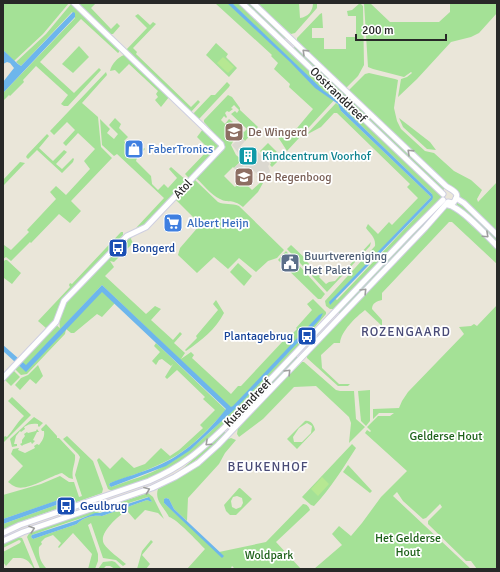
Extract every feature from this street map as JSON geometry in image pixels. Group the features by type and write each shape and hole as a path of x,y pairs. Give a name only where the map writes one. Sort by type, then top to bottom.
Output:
{"main road":[{"name":"Atol","path":"3,378 56,322 64,301 127,236 146,227 222,147 221,144 203,126 74,3"},
{"name":"Oostranddreef","path":"242,3 497,246"},
{"name":"Oostranddreef","path":"253,3 438,178 449,199 465,205 497,235"},
{"name":"Kustendreef","path":"3,541 23,532 152,488 175,477 198,463 218,446 439,212 449,199"},
{"name":"Kustendreef","path":"3,533 20,525 156,478 169,472 198,452 226,426 414,228 449,199"}],"green space":[{"path":"3,3 69,3 43,34 14,61 3,50"},
{"path":"76,3 96,3 91,8 111,29 117,23 120,26 113,34 109,34"},
{"path":"215,3 238,3 337,97 287,151 276,134 278,132 287,140 313,109 289,87 290,84 274,69 278,63 271,56 272,55"},
{"path":"245,3 249,3 286,38 285,39"},
{"path":"256,3 299,3 300,18 310,13 313,3 317,3 317,8 295,33 291,34"},
{"path":"360,3 363,6 364,65 358,76 346,88 297,41 297,38 322,13 323,28 312,28 312,38 324,38 324,49 346,49 346,37 356,37 356,16 348,16 347,11 352,10"},
{"path":"364,3 370,3 390,22 439,22 450,12 450,3 497,3 497,13 479,33 471,37 451,42 398,97 401,79 412,73 411,72 404,77 368,67"},
{"path":"71,4 119,50 119,52 118,53 81,19 40,62 74,93 99,68 101,70 68,106 61,104 68,95 36,66 23,80 24,82 3,101 3,93 75,18 75,15 72,12 21,66 16,62 46,34"},
{"path":"138,14 150,25 153,22 156,24 133,48 137,52 136,54 191,107 198,100 200,102 191,112 126,50 147,28 135,16"},
{"path":"216,43 228,54 226,57 237,68 229,77 206,55"},
{"path":"79,46 89,57 73,73 62,64"},
{"path":"294,47 297,48 431,174 444,188 444,190 435,184 293,49"},
{"path":"124,55 169,97 161,107 155,100 158,97 156,94 158,91 129,64 119,74 115,70 110,71 115,62"},
{"path":"223,57 234,67 228,73 217,63"},
{"path":"106,72 107,75 82,103 98,117 101,147 112,158 71,201 81,211 70,223 59,214 11,261 6,257 3,259 3,246 4,245 11,250 29,232 27,230 56,199 50,192 56,186 66,195 90,169 84,161 95,149 78,133 66,146 63,143 75,130 67,122 54,135 50,131"},
{"path":"369,73 398,80 394,108 397,121 401,129 425,151 434,153 454,171 471,180 482,190 477,199 478,202 497,182 497,232 460,200 449,187 349,90 365,74"},
{"path":"227,82 230,85 229,87 199,119 193,114 211,95 215,95"},
{"path":"228,95 232,97 240,110 258,127 245,141 237,133 241,129 244,132 247,129 231,114 235,111 237,113 239,110 234,105 231,108 233,109 225,113 227,117 226,118 224,116 221,120 225,124 229,119 233,122 229,126 228,124 225,127 236,137 231,145 236,155 242,160 224,176 235,187 242,180 252,190 261,182 263,183 258,192 243,207 239,204 217,197 196,178 223,150 222,142 204,122 204,120"},
{"path":"340,99 434,188 441,195 441,199 334,309 330,309 326,306 325,301 375,246 374,238 366,228 368,224 378,234 389,222 392,225 418,198 407,187 410,184 337,113 334,113 321,127 306,135 336,103 341,107 341,111 431,197 334,298 337,300 432,200 432,194 344,109 338,101"},
{"path":"115,118 121,124 119,128 128,137 124,141 137,153 135,155 136,156 144,148 145,149 136,161 151,176 152,184 158,190 164,184 168,188 177,178 169,169 171,167 187,181 146,224 136,228 164,198 117,154 114,156 102,145 100,119 110,129 107,133 114,139 118,134 109,125"},
{"path":"399,118 430,142 436,150 427,149 403,127"},
{"path":"203,129 219,146 219,148 190,179 185,174 209,149 197,137"},
{"path":"47,134 49,136 39,148 53,161 64,150 67,152 56,164 62,169 73,158 74,159 62,173 37,150 28,159 26,157"},
{"path":"268,143 282,157 272,167 270,165 271,163 260,151"},
{"path":"20,162 25,163 3,186 3,180"},
{"path":"195,180 218,202 239,206 284,250 277,258 268,261 256,272 239,258 228,269 214,257 197,273 178,255 180,248 199,226 193,220 194,218 176,200"},
{"path":"456,202 466,208 497,237 497,243 456,204"},
{"path":"443,204 424,227 339,314 338,311 421,224"},
{"path":"447,207 456,211 497,249 497,264 452,222 449,222 382,293 382,300 373,305 372,309 382,320 382,326 365,310 353,320 346,329 340,343 334,343 321,355 322,368 339,384 350,384 348,386 338,386 307,358 307,355"},
{"path":"121,232 123,232 123,235 62,300 54,321 46,328 38,321 70,287 70,283 72,284"},
{"path":"132,235 131,239 133,243 114,262 110,261 114,267 105,276 146,314 155,306 161,309 151,320 173,340 180,332 182,334 174,343 185,353 181,359 191,352 194,355 192,358 231,394 238,386 241,386 284,340 285,341 297,329 296,328 312,310 307,304 313,299 326,312 326,314 303,341 210,439 183,462 149,479 112,491 108,489 97,460 99,458 110,469 122,457 134,468 145,464 161,448 170,456 179,450 203,428 200,425 215,410 203,399 205,397 177,370 167,379 165,377 173,364 171,366 162,359 159,360 156,365 152,361 160,352 154,346 156,343 226,410 197,440 186,449 149,469 110,483 109,485 111,487 160,469 201,440 233,410 102,285 26,366 21,362 56,325 60,328 61,313 68,300 127,237"},
{"path":"371,242 370,246 327,292 287,249 291,245 321,275 319,277 326,284 335,281"},
{"path":"286,251 325,294 321,299 318,299 278,260"},
{"path":"7,260 21,273 12,284 4,278 3,279 3,262"},
{"path":"238,263 252,276 244,286 230,272"},
{"path":"102,291 115,303 102,317 97,314 74,333 71,333 66,329 65,334 27,374 21,375 15,369 18,365 26,371"},
{"path":"216,300 224,313 221,319 208,334 186,351 185,350 197,338 196,336 218,310 213,304"},
{"name":"Gelderse Hout","path":"497,305 497,569 477,569 471,561 466,561 428,524 428,521 442,507 440,504 426,518 423,519 403,501 397,492 393,496 471,569 314,569 342,545 332,534 339,526 351,536 381,497 407,471 365,433 367,430 370,432 371,431 367,427 378,416 390,416 394,413 379,413 373,419 373,409 399,408 408,392 464,334 459,327 471,326 474,324 477,326"},
{"path":"296,356 298,358 232,427 230,424"},
{"path":"302,362 304,362 336,390 354,391 356,419 365,427 349,443 351,423 349,417 316,386 294,387 263,419 239,437 237,434 238,427"},
{"path":"38,365 43,376 36,384 30,379 20,390 15,385 21,378 28,375"},
{"path":"13,370 20,377 11,386 5,380"},
{"path":"370,390 370,421 366,426 361,421 358,391"},
{"path":"12,397 31,415 3,443 3,438 5,436 7,437 24,416 8,401"},
{"path":"34,417 43,423 39,427 38,424 29,424 24,427 25,429 21,432 20,431 16,436 14,444 17,444 17,446 12,447 10,439"},
{"path":"305,421 312,423 314,426 315,430 297,449 287,439","holes":["307,423 312,426 311,433 302,442 294,442 293,437 299,428"]},
{"path":"46,424 57,436 57,438 59,438 75,455 73,479 62,473 27,487 16,487 8,482 23,466 11,454 13,449 19,448 18,450 25,453 35,448 34,446 37,444 39,445 44,435 44,431 41,429"},
{"path":"37,429 39,432 37,432 33,440 35,441 32,444 31,442 22,446 20,444 25,436 24,434 27,432 36,431"},
{"path":"223,431 226,433 216,443 199,458 181,470 205,449"},
{"path":"67,436 93,461 103,489 102,493 25,520 3,530 3,524 73,499 67,497 3,519 3,495 41,484 60,476 69,482 74,482 79,497 82,496 75,475 80,457 63,439"},
{"name":"Woldpark","path":"231,438 236,440 225,453 219,464 188,498 187,521 174,509 169,499 164,499 164,503 219,552 266,542 303,504 306,505 310,510 276,542 301,569 235,569 232,566 232,569 187,569 205,549 182,526 169,517 157,497 158,489 181,476 226,440"},
{"path":"352,444 356,448 320,499 314,506 311,505 302,497"},
{"path":"348,465 372,491 370,493 343,472"},
{"path":"322,477 329,484 318,496 311,489"},
{"path":"239,488 252,499 236,515 230,515 226,511 224,505","holes":["237,496 242,498 243,503 241,507 236,509 232,507 231,501 233,497"]},
{"path":"148,493 153,497 164,519 158,513 145,510 135,520 128,512 125,512 109,526 104,535 104,544 111,552 126,564 123,566 116,560 103,558 91,523 88,525 98,554 98,561 95,569 88,569 92,554 73,533 59,548 58,547 61,543 53,535 45,538 41,542 42,544 39,547 40,556 47,569 40,569 27,537 30,532","holes":["148,497 152,502 147,500 102,516 85,518 77,524 33,539 31,537 32,535 61,525"]},
{"path":"18,537 22,538 35,569 23,559 13,558 6,566 3,562 3,552 21,541 19,540 3,548 3,544"},
{"path":"151,540 153,542 142,555 150,564 146,569 137,569 142,551"},
{"path":"112,561 122,569 115,569 110,566 106,566 103,569 98,569 103,562"}],"shaded area":[{"path":"240,136 245,141 238,149 238,152 242,156 247,159 251,155 253,156 257,151 270,164 268,166 270,171 263,183 256,177 258,175 252,169 250,171 244,166 237,172 234,168 243,159 232,145 237,140 236,137"}],"water":[{"path":"227,3 232,3 324,91 337,101 432,194 432,200 330,305 329,302 431,197 341,111 338,104 315,88 290,62"},
{"path":"73,12 75,13 75,17 3,93 3,82 14,68 10,63 7,62 3,64 3,50 21,66"},
{"path":"102,285 231,407 319,315 323,313 320,319 236,408 189,451 166,466 111,487 109,485 110,483 151,468 177,456 195,442 226,409 102,292 26,372 3,351 3,345 26,365"},
{"path":"67,497 73,499 3,524 3,519"},
{"path":"149,497 152,502 147,500 102,516 85,518 77,524 33,539 31,537 32,535 95,513 100,513"},
{"path":"164,499 169,499 174,509 224,556 222,558 164,503"}],"place":[{"name":"De Wingerd","path":"234,132"},
{"name":"FaberTronics","path":"134,149"},
{"name":"Kindcentrum Voorhof","path":"248,156"},
{"name":"De Regenboog","path":"244,177"},
{"name":"Albert Heijn","path":"173,223"},
{"name":"Bongerd","path":"118,248"},
{"name":"Buurtvereniging Het Palet","path":"290,263"},
{"name":"Plantagebrug","path":"307,336"},
{"name":"Geulbrug","path":"66,506"}],"district":[{"name":"ROZENGAARD","path":"406,332"},
{"name":"BEUKENHOF","path":"268,467"}],"park label":[{"name":"Het Gelderse Hout","path":"408,545"}]}
